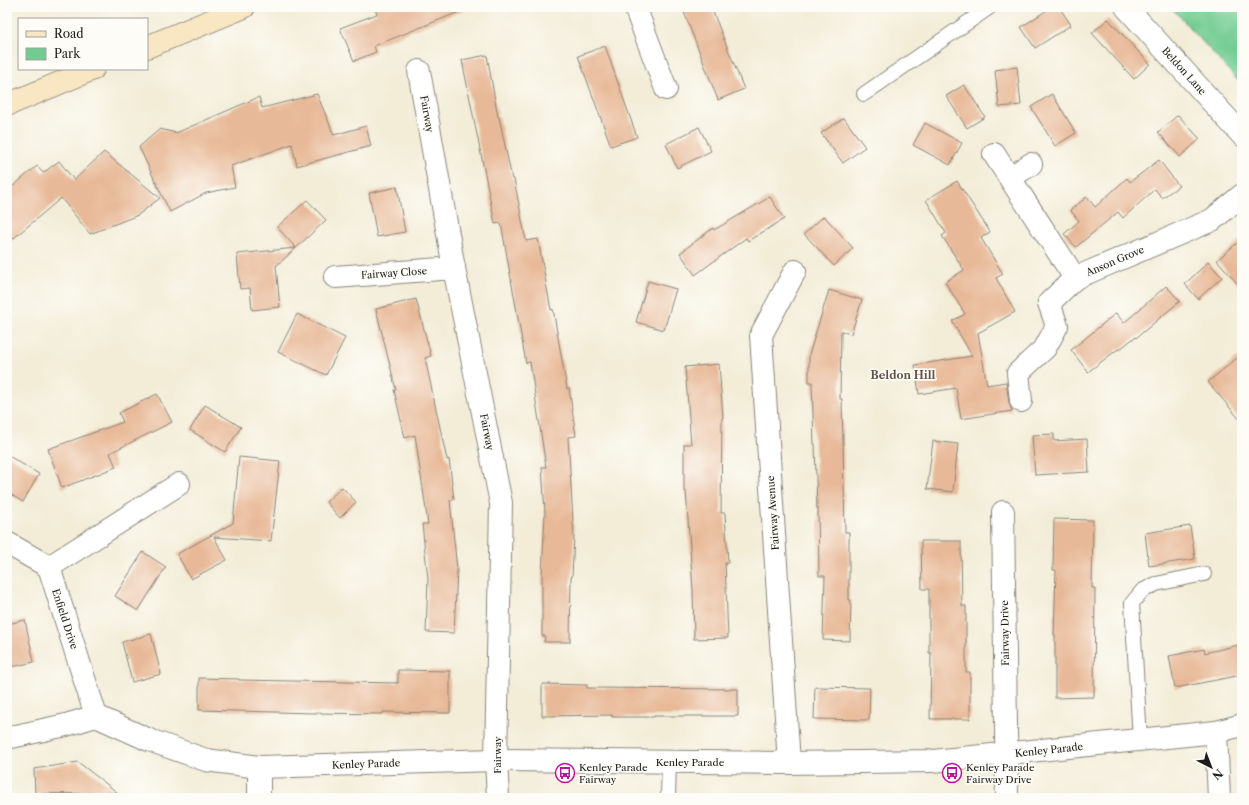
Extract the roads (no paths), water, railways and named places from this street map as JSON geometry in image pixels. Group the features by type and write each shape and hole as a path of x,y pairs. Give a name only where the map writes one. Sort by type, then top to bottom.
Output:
{"main road":[{"path":"148,47 244,7"},
{"path":"7,105 91,70"}],"street":[{"path":"635,7 666,89"},
{"name":"Beldon Lane","path":"1126,7 1242,134"},
{"name":"Fairway","path":"419,71 454,268 501,503 496,760 498,798"},
{"name":"Anson Grove","path":"994,154 1075,278 1212,220 1242,195"},
{"path":"1010,178 1031,164"},
{"name":"Fairway Close","path":"334,277 454,268"},
{"name":"Fairway Avenue","path":"789,763 761,335 795,272"},
{"path":"1021,401 1018,373 1046,348 1058,326 1049,303 1075,278"},
{"path":"7,543 49,567 179,484"},
{"name":"Fairway Drive","path":"1003,512 1007,798"},
{"name":"Enfield Drive","path":"49,567 96,716"},
{"path":"7,738 66,725 96,716"},
{"name":"Kenley Parade","path":"96,716 149,740 206,760 259,767 496,760 789,763 933,761 1006,755 1216,732 1242,725"},
{"path":"1216,732 1219,798"},
{"path":"259,767 259,798"}],"lane":[{"path":"864,94 990,7"},
{"path":"1140,740 1132,602 1142,591 1156,584 1204,574"},
{"path":"668,798 669,762"}],"place":[{"name":"Kenley Parade Fairway","path":"565,773"},
{"name":"Kenley Parade Fairway Drive","path":"952,773"}],"district":[{"name":"Beldon Hill","path":"903,375"}]}
